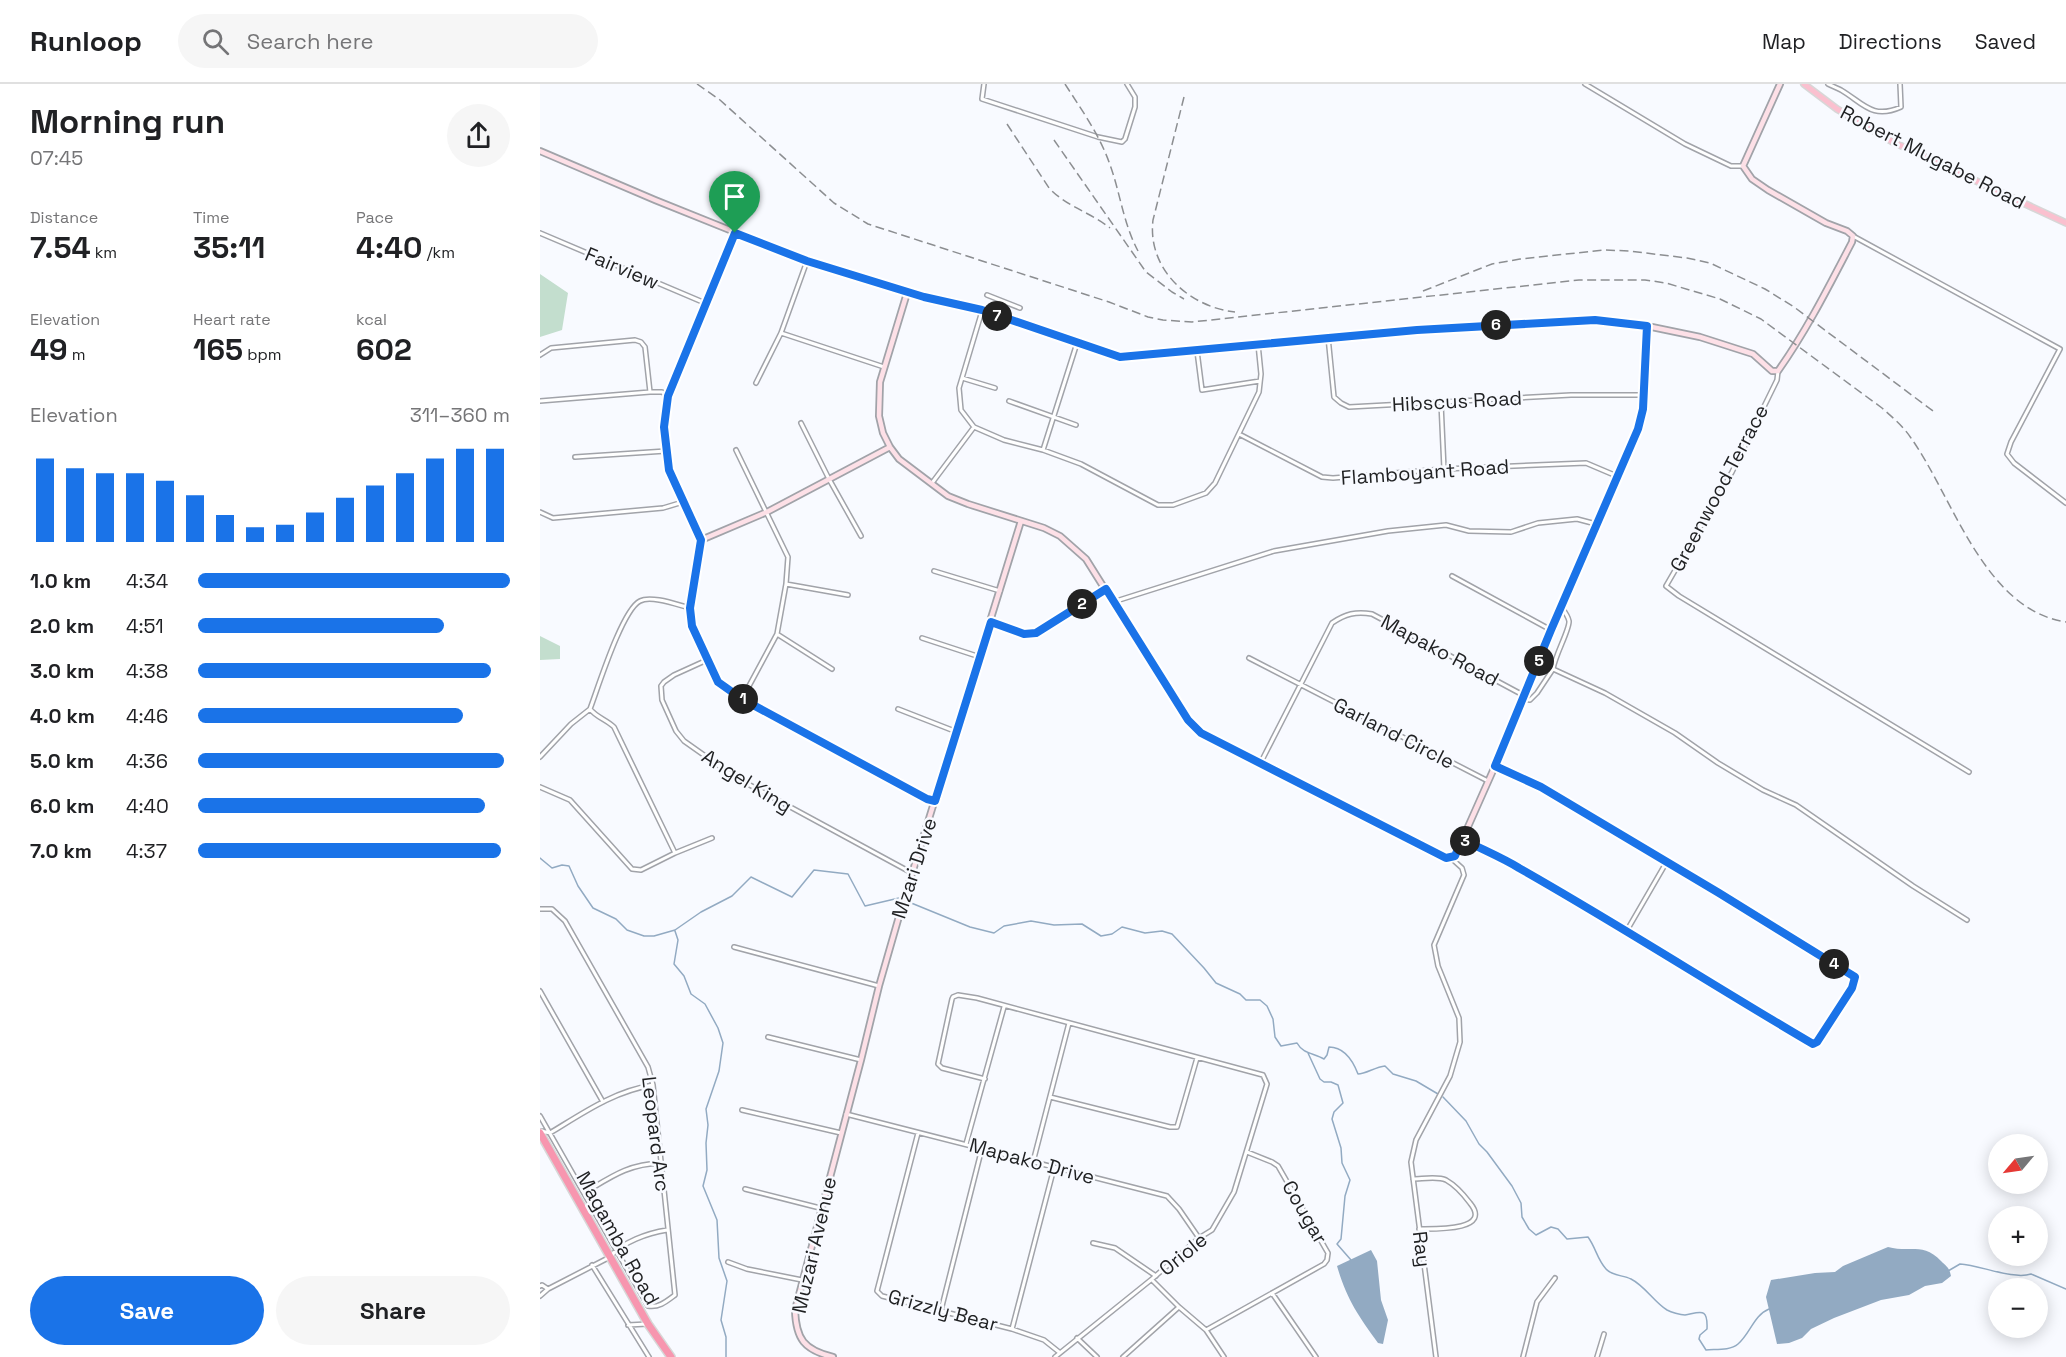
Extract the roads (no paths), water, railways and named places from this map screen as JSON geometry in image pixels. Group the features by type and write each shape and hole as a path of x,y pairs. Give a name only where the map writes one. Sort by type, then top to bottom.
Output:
{"highway":[{"name":"Magamba Road","path":"540,1132 648,1324 670,1357"}],"main road":[{"name":"Robert Mugabe Road","path":"1804,84 1837,109 1893,142 2066,223"}],"street":[{"path":"984,84 982,99 1098,137 1122,142 1129,131 1135,107 1135,97 1127,84"},
{"path":"1585,84 1685,144 1731,166 1743,166"},
{"path":"1743,166 1780,84"},
{"path":"1828,84 1867,109 1876,112 1893,111 1901,107 1900,84"},
{"path":"540,151 807,261 907,292 982,310 1120,357 1417,330 1595,320 1647,326 1700,337 1753,354 1772,371 1778,370"},
{"path":"1743,166 1752,179 1768,190 2066,352"},
{"name":"Fairview","path":"540,233 705,303"},
{"path":"735,233 668,396 664,427 669,470 701,540 690,608 692,626 718,682 742,699 927,799 935,801"},
{"name":"Greenwood Terrace","path":"1853,236 1852,242 1797,345 1778,370 1777,380 1732,472 1666,586 1969,772"},
{"path":"756,383 780,333 807,261"},
{"path":"907,292 880,382 879,416 882,433 898,459 948,496 1044,528 1060,536 1086,559 1188,720 1201,733 1446,858 1455,856 1638,429 1643,409 1647,326"},
{"path":"987,295 1020,308"},
{"path":"982,310 959,388 960,410 974,427 1004,440 1044,450 1080,464 1158,505 1173,506 1206,493 1215,483 1259,392 1258,344"},
{"path":"780,333 885,367"},
{"name":"Hibscus Road","path":"1328,337 1334,397 1349,407 1571,395 1643,395"},
{"path":"540,355 551,348 635,340 641,342 645,347 650,392"},
{"path":"1044,450 1077,343"},
{"path":"2060,350 2010,442 2007,454 2014,463 2066,503"},
{"path":"1197,351 1202,390 1260,381"},
{"path":"961,378 995,388"},
{"path":"540,401 650,392 662,392 668,396"},
{"path":"1009,401 1076,425"},
{"path":"1441,403 1444,469"},
{"path":"801,423 861,536"},
{"path":"932,484 974,427"},
{"name":"Flamboyant Road","path":"1239,434 1322,477 1586,463 1619,477"},
{"path":"701,540 767,512 890,447"},
{"path":"736,450 788,557 786,584 777,634 742,699"},
{"path":"575,457 666,451"},
{"path":"540,512 553,518 663,508 683,501"},
{"path":"1113,602 1274,551 1388,531 1446,525 1469,531 1511,532 1538,523 1577,519 1598,525"},
{"name":"Mzari Drive","path":"846,1114 906,891 1021,522"},
{"path":"934,571 1000,591"},
{"path":"1452,576 1551,630"},
{"path":"786,584 848,595"},
{"path":"991,622 1024,634 1036,633 1106,589"},
{"path":"540,756 571,724 590,709 622,626 633,606 641,600 650,598 690,608"},
{"path":"1524,697 1530,700 1553,669 1554,657 1569,620 1562,608"},
{"name":"Mapako Road","path":"1261,762 1332,622 1343,615 1359,612 1372,614 1524,697"},
{"path":"777,634 832,669"},
{"path":"922,638 980,657"},
{"name":"Garland Circle","path":"1248,658 1488,781"},
{"name":"Angel King","path":"707,660 674,675 664,681 661,686 662,700 676,730 684,741 735,777 912,873"},
{"path":"1553,669 1605,693 1675,733 1718,763 1763,790 1796,805 1913,886 1967,920"},
{"path":"590,709 614,727 675,853"},
{"path":"898,709 957,732"},
{"path":"1462,839 1518,867 1677,960 1813,1044 1817,1042 1852,988 1855,977 1541,787 1495,766"},
{"path":"540,787 570,800 632,869 641,870 712,838"},
{"name":"Ray","path":"1436,1357 1411,1162 1416,1140 1449,1076 1460,1042 1458,1018 1438,966 1434,945 1464,874 1462,868 1451,858"},
{"path":"1626,932 1666,863"},
{"name":"Leopard Arc","path":"540,909 552,909 565,921 648,1067 653,1085 675,1295 665,1303 654,1307 648,1306 616,1250"},
{"path":"734,947 879,986"},
{"path":"540,991 603,1102"},
{"path":"985,1079 942,1068 938,1064 952,999 958,995 977,998 1197,1057 1177,1126 1170,1127 1050,1097"},
{"path":"966,1144 1004,1006"},
{"path":"1033,1162 1069,1023"},
{"path":"768,1037 861,1060"},
{"name":"Oriole","path":"1055,1357 1154,1278 1199,1238 1212,1230 1234,1192 1267,1084 1266,1077 1197,1057"},
{"path":"540,1132 550,1133 603,1102 633,1088 653,1085"},
{"path":"742,1110 841,1133"},
{"name":"Mapako Drive","path":"846,1114 1167,1196 1199,1238"},
{"name":"Muzari Avenue","path":"833,1357 808,1347 800,1338 796,1328 795,1310 846,1114"},
{"path":"540,1116 616,1250"},
{"name":"Grizzly Bear","path":"918,1133 877,1291 882,1296 1012,1329 1044,1340 1059,1352"},
{"path":"941,1310 982,1148"},
{"name":"Cougar","path":"1206,1330 1324,1264 1327,1260 1328,1253 1278,1166 1247,1152"},
{"path":"584,1193 620,1172 642,1164 661,1163"},
{"path":"1012,1329 1054,1167"},
{"path":"1413,1179 1444,1179 1466,1197 1474,1208 1476,1216 1468,1224 1419,1229"},
{"path":"745,1189 820,1208"},
{"path":"540,1296 592,1264 610,1257 616,1250 654,1233 667,1230"},
{"path":"1093,1242 1115,1248 1154,1278 1179,1307 1206,1330 1224,1357"},
{"path":"728,1262 747,1269 802,1280"},
{"path":"592,1264 649,1357"},
{"path":"1523,1357 1537,1302 1556,1278"},
{"path":"540,1286 548,1289"},
{"path":"1272,1293 1316,1357"},
{"path":"1123,1357 1179,1307"},
{"path":"628,1325 648,1324"},
{"path":"1597,1357 1604,1334"},
{"path":"1077,1338 1097,1357"}],"water":[{"path":"1888,1247 1928,1252 1946,1266 1951,1276 1942,1283 1925,1286 1909,1295 1881,1300 1834,1318 1811,1329 1802,1338 1789,1343 1777,1344 1766,1297 1771,1280 1835,1272 1843,1266"},
{"path":"1371,1250 1377,1261 1381,1300 1388,1320 1383,1344 1378,1343 1354,1307 1337,1266"}],"waterway":[{"path":"540,858 552,868 562,865 569,866 578,886 593,908 616,919 627,930 644,936 654,936 675,930 701,912 732,896 751,877 792,897 814,870 848,874 865,906 899,898 970,927 994,933 1004,926 1031,921 1054,925 1082,924 1101,936 1112,934 1122,927 1145,933 1162,931 1172,934 1216,983 1240,994 1246,1000 1260,1000 1267,1006 1273,1019 1275,1037 1281,1046 1297,1043 1299,1047 1324,1059 1329,1047 1340,1049 1354,1064 1358,1074 1385,1066 1393,1074 1416,1081 1438,1094"},
{"path":"675,931 678,940 674,964 684,976 691,994 705,1004 723,1043 719,1071 706,1109 707,1170 703,1186 717,1220 719,1258 727,1281 721,1320 726,1337 726,1357"},
{"path":"1308,1053 1320,1079 1338,1085 1343,1103 1334,1112 1332,1119 1341,1148 1342,1163 1350,1180 1345,1196 1341,1239 1337,1244 1351,1260"},
{"path":"1443,1097 1466,1121 1479,1144 1512,1186 1521,1203 1522,1217 1529,1229 1536,1235 1551,1227 1558,1229 1567,1239 1588,1237 1606,1269 1636,1282 1667,1310 1683,1315 1699,1312 1705,1314 1707,1329 1699,1339 1706,1350 1727,1349 1735,1346 1760,1316 1769,1309"},
{"path":"1948,1271 1960,1264 2006,1274 2031,1274 2066,1289"}],"railway":[{"path":"697,84 720,100 834,203 868,224 1109,302 1148,317 1192,322 1579,280 1645,280 1666,283 1720,299 1761,319 1893,418 1911,438 1974,548 1992,574 2013,596 2038,613 2066,622"},
{"path":"1065,84 1105,152 1138,251"},
{"path":"1184,97 1153,220 1153,238 1164,269 1187,294 1218,309 1235,312"},
{"path":"1007,124 1049,188 1063,200 1110,228"},
{"path":"1054,140 1146,272 1184,299"},
{"path":"1423,291 1492,264 1604,250 1687,258 1710,263 1765,289 1794,307 1933,411"}]}
